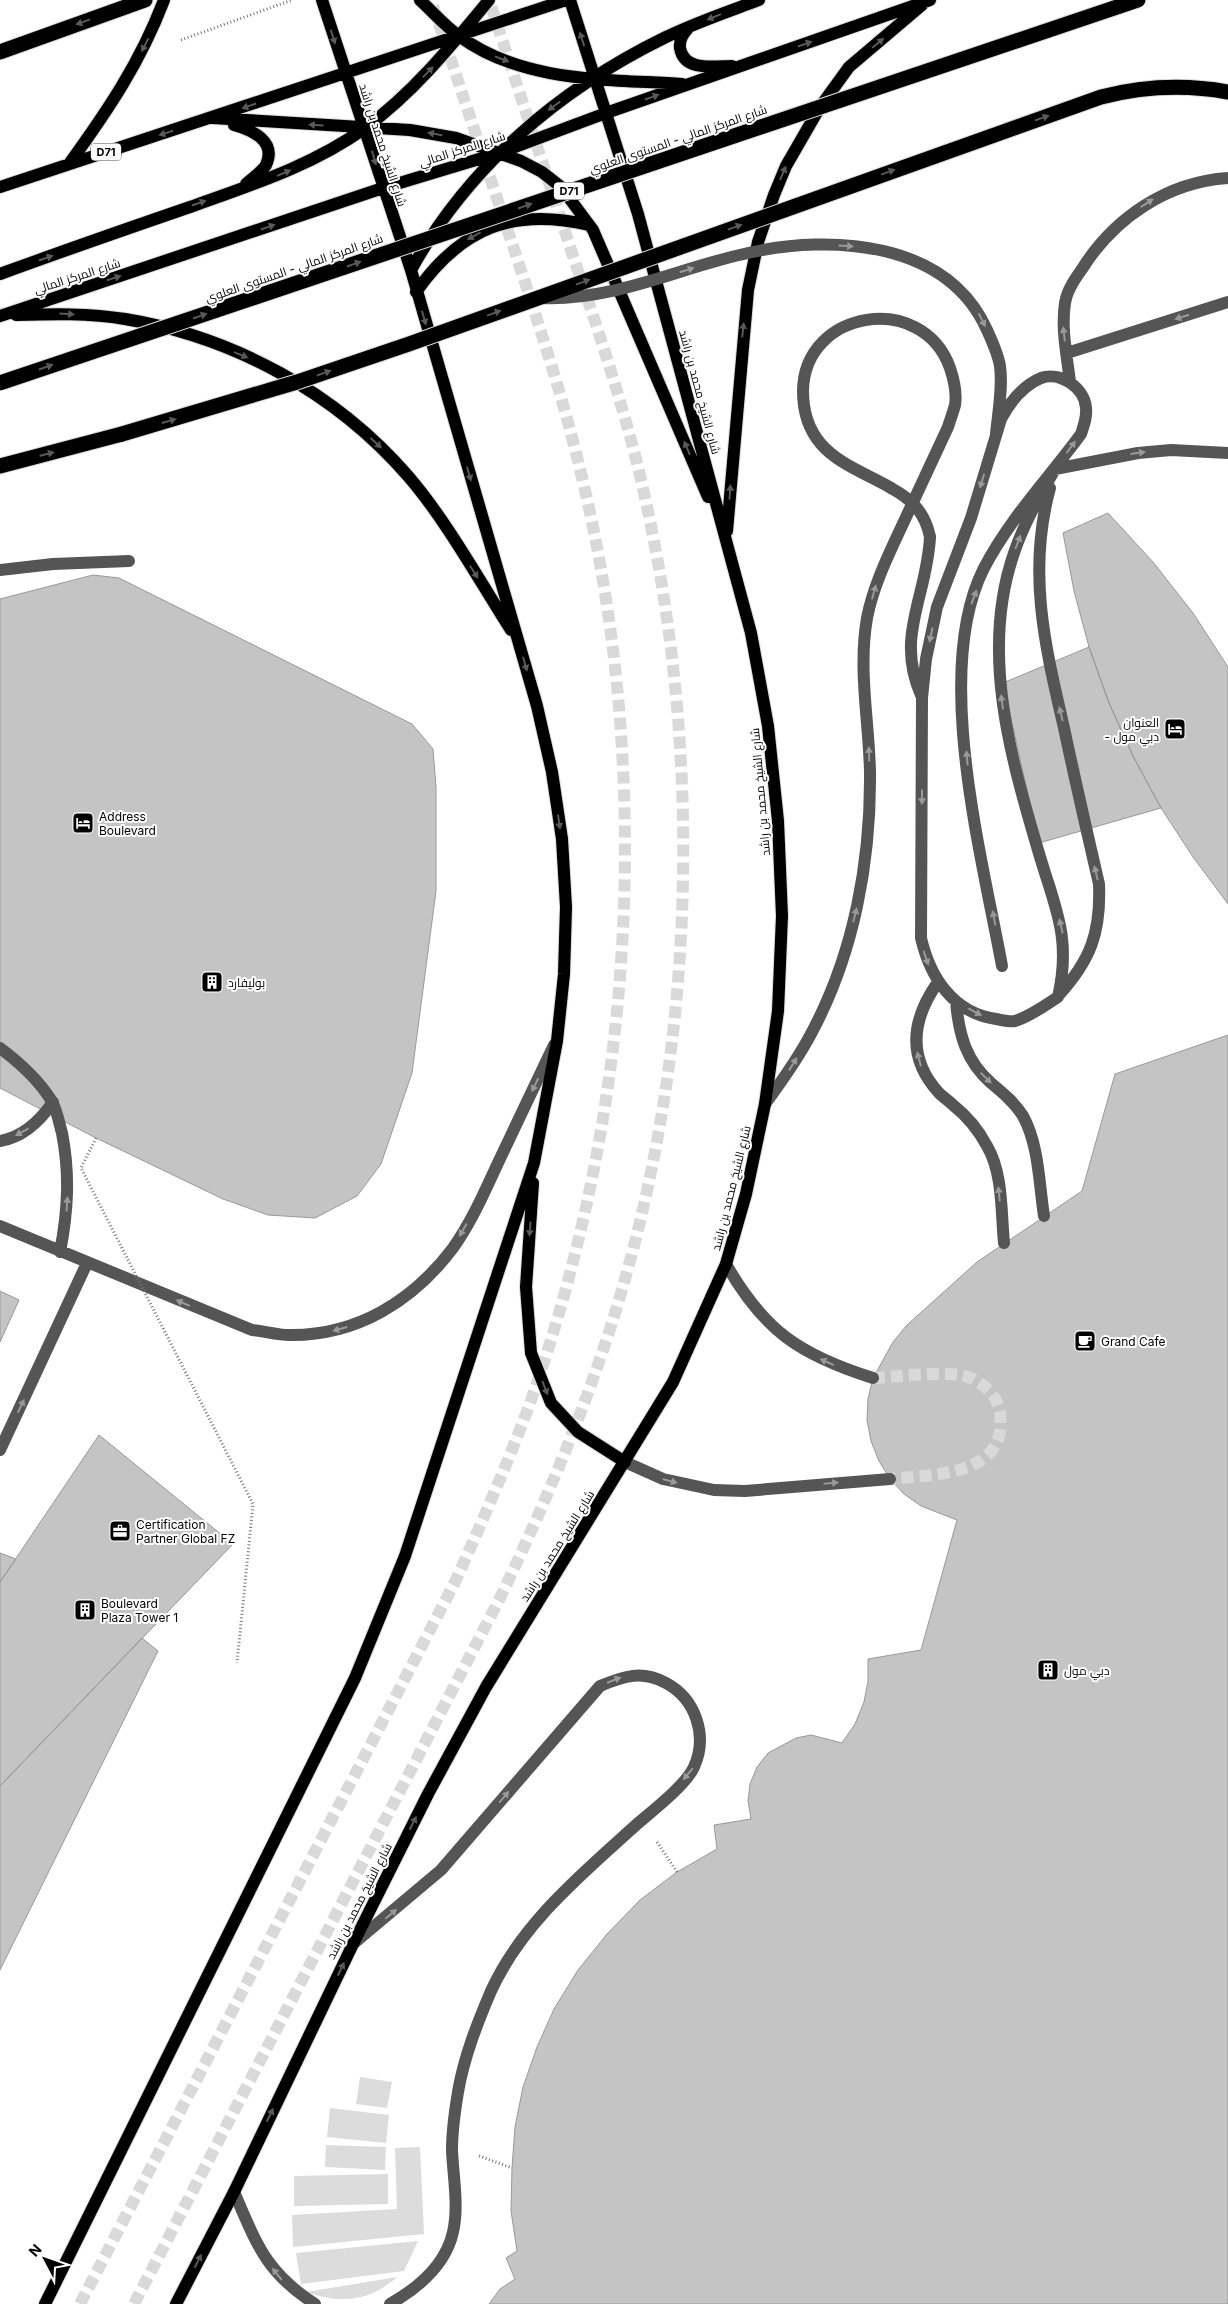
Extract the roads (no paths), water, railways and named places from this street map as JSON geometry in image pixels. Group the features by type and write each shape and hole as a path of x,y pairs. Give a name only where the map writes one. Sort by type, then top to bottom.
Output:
{"highway":[{"path":"0,52 145,0"},
{"name":"شارع المركز المالي - المستوى العلوي","path":"0,384 1138,0"},
{"path":"0,466 166,422 288,385 1101,97 1126,90 1178,86 1228,92"}],"main road":[{"path":"69,164 113,104 149,38 164,0"},
{"name":"شارع الشيخ محمد بن راشد","path":"45,2302 355,1678 382,1618 426,1494 534,1163 556,1041 564,964 566,906 562,839 550,763 537,706 519,642 410,270 322,0"},
{"path":"420,0 459,36 491,54 526,68 562,76 688,84"},
{"path":"0,274 238,190 304,164 365,128 415,86 489,0"},
{"name":"D71","path":"0,187 568,0"},
{"name":"شارع الشيخ محمد بن راشد","path":"176,2304 234,2192 352,1944 428,1794 486,1687 673,1382 726,1264 746,1194 765,1104 778,1011 782,916 778,821 768,726 754,651 727,541 638,214 568,0"},
{"path":"410,270 445,215 498,153 529,124 594,78 664,38 759,0"},
{"path":"727,541 748,290 758,242 774,195 786,166 820,107 849,67 929,0"},
{"name":"شارع المركز المالي","path":"0,316 383,188 498,153 606,113 929,0"},
{"path":"689,27 682,34 679,43 681,53 687,61 695,65 744,66"},
{"path":"213,118 410,130 456,138 521,161 542,172 561,187 589,225 603,252 727,541"},
{"path":"213,118 256,132 264,140 268,152 266,164 238,190"},
{"path":"416,292 430,271 448,253 469,238 491,227 515,221 540,218 565,220 589,225"},
{"path":"0,316 63,313 126,319 186,334 245,356 291,378 334,405 382,447 409,477 433,509 519,642"},
{"path":"534,1163 526,1287 531,1353 551,1403 578,1432 625,1462"}],"street":[{"path":"1070,382 1063,324 1065,301 1072,285 1088,260 1107,237 1128,217 1151,200 1179,187 1209,179 1228,178"},
{"path":"537,298 565,299 602,294 647,283 710,262 784,247 820,244 855,246 895,254 920,262 944,276 964,294 981,316 1000,366 996,434"},
{"path":"1067,353 1228,302"},
{"path":"765,1104 812,1032 831,992 846,951 859,891 868,820 870,773 863,648 868,616 876,585 948,427 955,405 954,380 949,365 946,357 930,337 909,324 890,318 869,318 850,324 832,334 818,348 808,366 803,386 803,406 809,426 821,444 837,458 892,488 913,502 921,513 930,537 925,578 910,634 909,650 911,667 922,698"},
{"path":"1002,966 969,780 960,669 968,613 983,570 1005,531 1081,434 1086,420 1086,405 1081,392 1070,382 1057,377 1042,377 1030,384 1009,404 996,434 971,518 937,607 926,660 922,698 921,938 926,961 938,982 956,1002 984,1017 1012,1022 1036,1012 1058,996 1074,978 1087,958 1096,935 1100,911 1099,884 1043,636 1038,591 1042,519 1055,469"},
{"path":"1055,469 1138,453 1171,450 1228,453"},
{"path":"1055,469 1027,520 1013,555 1002,601 999,636 1000,680 1007,728 1029,820 1063,934 1064,956 1058,996"},
{"path":"0,570 52,564 129,561"},
{"path":"938,982 920,1011 916,1028 920,1064 928,1080 940,1094 967,1118 988,1147 995,1163 1004,1243"},
{"path":"956,1002 962,1045 974,1066 1008,1097 1022,1114 1032,1134 1044,1216"},
{"path":"0,1226 252,1330 288,1335 324,1333 361,1323 397,1304 428,1278 454,1247 476,1209 556,1041"},
{"path":"0,1048 37,1080 52,1102 60,1126 68,1176 67,1210 60,1252"},
{"path":"0,1141 26,1131 42,1118 52,1102"},
{"path":"0,1450 87,1263"},
{"path":"726,1264 740,1289 758,1312 779,1332 818,1359 873,1378"},
{"path":"625,1462 664,1479 714,1490 745,1491 890,1479"},
{"path":"352,1944 441,1870 600,1686 626,1675 654,1677 679,1690 696,1713 701,1741 694,1768 675,1790 554,1900 520,1942 492,1989 472,2039 458,2092 452,2146 455,2200 453,2232 438,2266 410,2292 390,2304"},
{"path":"234,2192 260,2250 278,2276 291,2289 315,2304"}],"tunnel":[{"path":"80,2304 456,1580 494,1493 529,1406 565,1293 592,1177 611,1060 622,941 625,822 619,703 604,585 580,469 558,386 431,0"},
{"path":"134,2304 500,1598 531,1532 573,1432 610,1329 640,1223 661,1116 676,1006 683,896 682,785 674,675 659,566 636,459 614,381 489,0"},
{"path":"873,1378 935,1374 968,1377 989,1390 996,1400 1000,1412 1000,1433 993,1449 981,1460 965,1468 947,1473 890,1479"}],"place":[{"name":"العنوان - دبي مول","path":"1175,729"},
{"name":"Address Boulevard","path":"83,823"},
{"name":"بوليفارد","path":"212,982"},
{"name":"Grand Cafe","path":"1085,1341"},
{"name":"Certification Partner Global FZ","path":"120,1531"},
{"name":"Boulevard Plaza Tower 1","path":"85,1610"},
{"name":"دبي مول","path":"1048,1670"}]}
